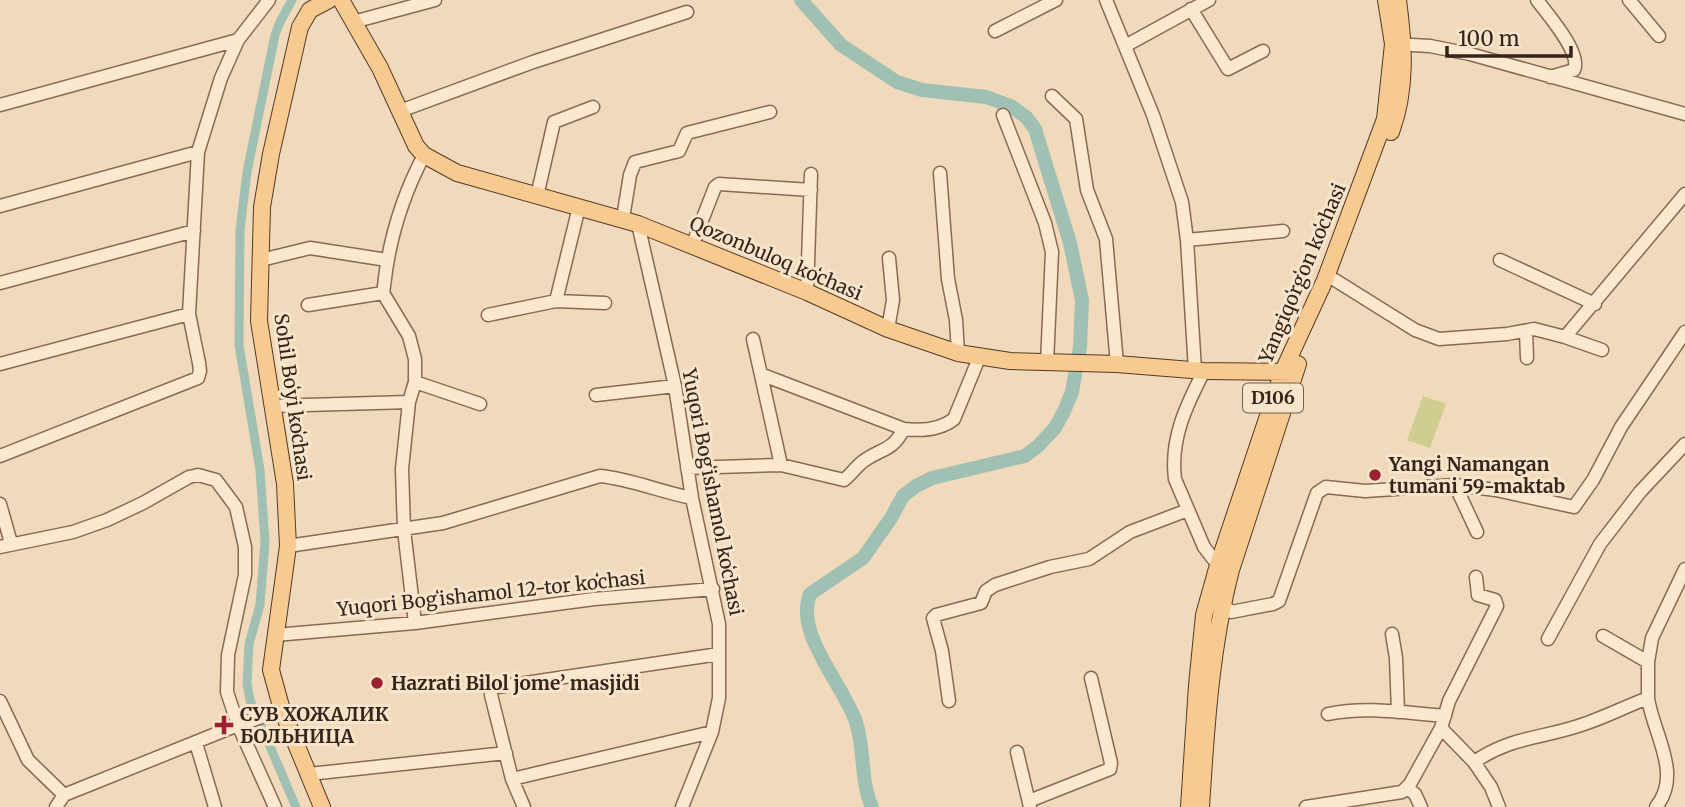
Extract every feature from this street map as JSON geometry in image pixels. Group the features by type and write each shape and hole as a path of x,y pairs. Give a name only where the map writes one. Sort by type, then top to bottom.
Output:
{"main road":[{"name":"Sohil Boʻyi koʻchasi","path":"322,807 279,711 271,670 288,546 285,484 259,321 262,207 298,36 310,10 329,0"},
{"path":"341,0 380,68 416,146 424,155"},
{"name":"Yangiqoʻrgʻon koʻchasi","path":"1189,807 1203,626 1218,565 1385,119 1398,44 1385,0"},
{"name":"Yangiqoʻrgʻon koʻchasi","path":"1201,807 1210,684 1222,603 1289,371 1335,280 1396,120 1403,87 1398,44 1398,0"},
{"name":"Qozonbuloq koʻchasi","path":"424,155 444,167 471,177 630,221 807,292 888,329 958,353 979,358 1047,363 1289,371"}],"street":[{"path":"0,456 198,378 199,363 189,314 198,152 238,40 269,0"},
{"path":"353,22 435,0"},
{"path":"995,31 1056,0"},
{"path":"1106,0 1153,115 1182,202 1200,370 1174,447 1175,479 1204,547 1218,565"},
{"path":"1125,46 1209,0"},
{"path":"1537,0 1570,46 1576,62 1574,69 1550,77"},
{"path":"1629,0 1659,36"},
{"path":"1191,9 1227,69 1264,51"},
{"path":"400,111 533,62 687,12"},
{"path":"0,105 238,40"},
{"path":"1398,44 1430,46 1470,54 1685,114"},
{"path":"208,48 226,68"},
{"path":"1052,96 1076,119 1087,191 1105,239 1117,364"},
{"path":"537,196 554,122 593,107"},
{"path":"630,221 630,175 635,162 679,151 687,133 770,111"},
{"path":"1003,115 1045,223 1052,252 1047,363"},
{"path":"0,206 198,152"},
{"path":"415,623 404,530 402,469 409,402 415,382 415,359 409,336 383,293 391,236 409,184 424,155"},
{"path":"940,173 948,279 956,320 958,353"},
{"path":"807,292 811,174"},
{"path":"692,246 715,187 719,184 811,190"},
{"path":"1565,337 1685,194"},
{"path":"556,301 579,207"},
{"name":"Yuqori Bogʻishamol koʻchasi","path":"630,221 675,386 692,498 719,624 719,698 712,732 682,807"},
{"path":"0,283 194,231"},
{"path":"1187,240 1283,231"},
{"path":"261,260 310,248 387,260"},
{"path":"888,329 893,300 889,258"},
{"path":"1500,260 1595,304"},
{"path":"1335,280 1406,325 1439,339 1534,329 1602,350"},
{"path":"308,305 383,293"},
{"path":"488,315 556,301 605,303"},
{"path":"0,364 189,314"},
{"path":"1526,331 1527,358"},
{"path":"1222,603 1231,612 1279,601 1317,493 1326,487 1366,491 1455,485 1496,490 1574,506 1593,480 1621,428 1685,332"},
{"path":"753,339 781,465"},
{"path":"763,375 904,429 938,428 954,419 979,358"},
{"path":"415,382 480,404"},
{"path":"596,396 675,386"},
{"path":"272,406 409,402"},
{"path":"687,468 781,465 844,480 866,459 886,451 897,441 904,429"},
{"path":"1548,639 1584,569 1616,521 1666,461 1685,444"},
{"path":"0,504 6,545 73,532 107,520 189,477 207,475 216,480 236,507 245,547 245,575 228,655 227,692 275,807"},
{"path":"288,546 443,523 600,476 623,478 639,485 692,498"},
{"path":"1455,485 1477,532"},
{"path":"949,701 942,651 933,618 936,615 981,603 986,591 995,585 1050,566 1088,559 1130,532 1188,510"},
{"path":"1656,807 1667,791 1668,775 1650,718 1648,662 1652,638 1685,569"},
{"path":"1306,807 1394,793 1407,788 1443,722 1449,701 1497,606 1496,600 1478,595 1476,576"},
{"name":"Yuqori Bogʻishamol 12-tor koʻchasi","path":"275,635 415,623 594,599 713,589"},
{"path":"1392,634 1396,658 1398,712"},
{"path":"1602,636 1648,662"},
{"path":"524,807 512,779 491,688 719,654"},
{"path":"1017,752 1030,804 1110,769 1111,763 1091,678"},
{"path":"1474,762 1494,748 1522,738 1588,723 1648,698"},
{"path":"0,701 28,760 64,795"},
{"path":"1328,714 1343,710 1379,710 1443,722 1491,787 1499,807"},
{"path":"56,807 64,795 279,711"},
{"path":"512,779 712,732"},
{"path":"196,743 215,807"},
{"path":"309,775 506,753"},
{"path":"1407,788 1415,794 1421,807"}],"green space":[{"path":"1423,396 1446,404 1430,448 1407,440"}],"waterway":[{"path":"292,0 275,35 247,172 240,230 239,345 260,470 265,542 260,605 249,644 247,684 250,700 296,807"},
{"path":"801,0 841,45 897,82 922,90 986,97 1011,106 1026,117 1035,129 1070,243 1082,300 1080,347 1072,392 1055,428 1025,456 932,478 916,486 903,496 863,558 810,594 807,609 809,625 814,642 856,722 866,787 872,807"}],"place":[{"name":"Yangi Namangan tumani 59-maktab","path":"1375,475"},
{"name":"Hazrati Bilol jome’ masjidi","path":"377,683"},
{"name":"СУВ ХОЖАЛИК БОЛЬНИЦА","path":"224,725"}]}
